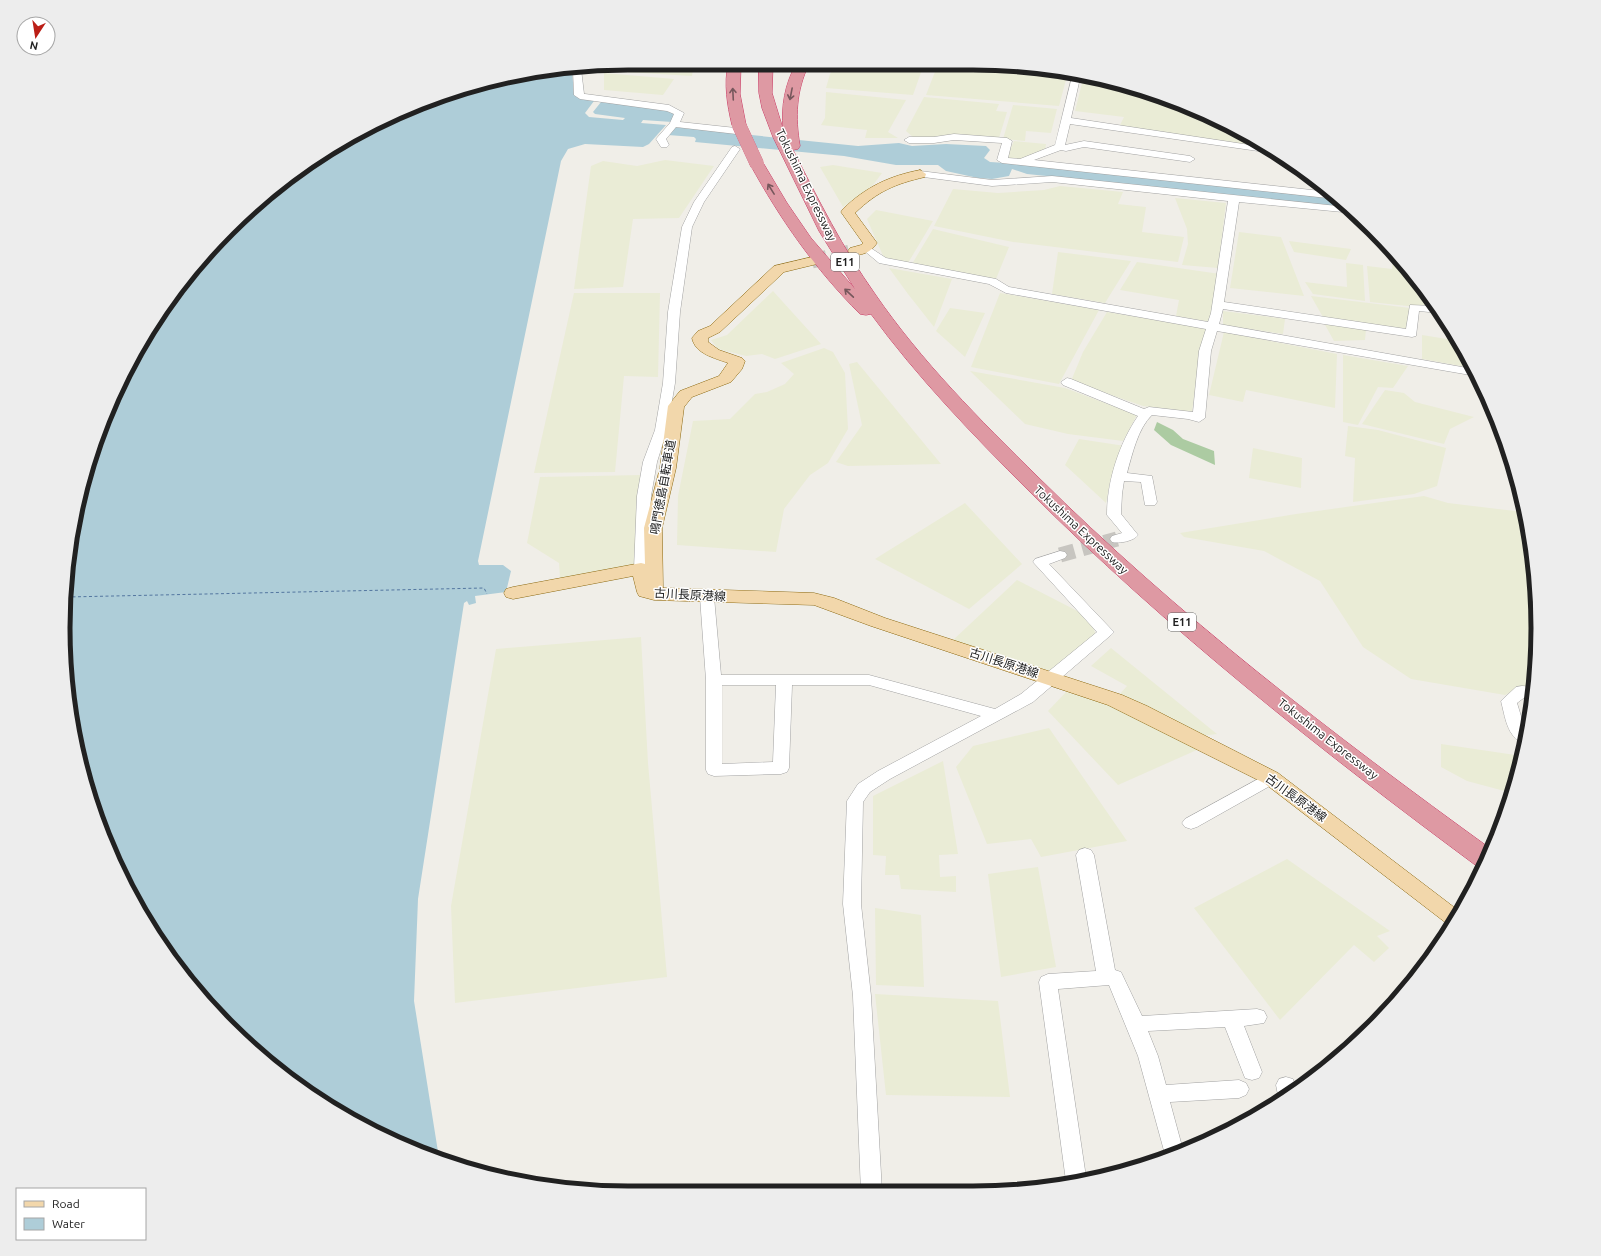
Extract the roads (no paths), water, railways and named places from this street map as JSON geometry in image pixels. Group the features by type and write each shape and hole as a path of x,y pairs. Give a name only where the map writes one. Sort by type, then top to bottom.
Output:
{"highway":[{"path":"734,70 732,97 742,128 757,164 769,186 790,219 842,287 908,349"},
{"name":"Tokushima Expressway","path":"766,70 765,91 773,118 794,167 825,229 859,284 908,349 987,437 1046,497 1127,574 1198,636 1306,724 1482,856"},
{"name":"Tokushima Expressway","path":"773,118 772,87 776,70"},
{"path":"794,167 793,148 789,127 791,90 799,70"}],"main road":[{"path":"860,250 870,243 848,212 887,182 901,177 920,174"},
{"name":"鳴門徳島自転車道","path":"654,594 653,528 668,468 676,406 686,394 724,379 734,369 737,361 714,353 701,344 700,338 702,334 715,329 779,269 812,261"},
{"path":"513,593 641,569"},
{"name":"古川長原港線","path":"641,569 646,592 654,594 707,597 800,598 827,602 878,622 1052,678 1115,700 1140,711 1271,778 1305,802 1420,894 1450,916"}],"street":[{"path":"577,73 577,91 579,95 583,97 669,108 679,113 661,139 664,145"},
{"path":"1060,147 1075,80"},
{"path":"1066,120 1260,150"},
{"path":"672,125 742,128"},
{"path":"908,140 934,140 954,137 992,139 1007,142 1002,160 1325,195"},
{"path":"1013,181 1020,163 1060,147 1066,148 1084,144 1190,159"},
{"path":"641,569 644,496 650,462 661,430 669,383 674,312 687,227 699,202 735,149"},
{"path":"920,174 992,183 1052,179 1344,210"},
{"path":"1116,539 1131,535 1114,515 1115,488 1133,436 1144,414 1149,411 1189,415 1199,418 1205,350 1214,327 1234,199"},
{"path":"860,250 883,261 992,280 1006,290 1468,372"},
{"path":"1218,305 1412,332 1414,308 1431,309"},
{"path":"1068,382 1144,414"},
{"path":"1120,476 1147,479 1150,502"},
{"path":"871,1186 862,996 852,904 855,801 864,788 884,775 1028,698 1106,632 1040,562 1060,555"},
{"path":"707,597 714,680 714,770 782,768 784,682"},
{"path":"714,680 784,682 869,680 998,715"},
{"path":"1521,733 1516,728 1509,702 1522,691 1527,692"},
{"path":"1191,823 1271,778"},
{"path":"1085,855 1107,978"},
{"path":"1076,1176 1048,982 1114,977 1136,1024 1148,1056 1173,1149"},
{"path":"1136,1024 1257,1017"},
{"path":"1232,1018 1252,1072"},
{"path":"1158,1094 1239,1089"}],"water":[{"path":"572,73 574,95 579,98 594,101 585,113 589,117 623,120 625,118 595,114 593,112 601,102 670,110 675,115 672,122 643,120 641,123 666,125 649,144 643,147 585,144 568,149 561,161 478,561 479,565 503,565 511,571 506,592 475,596 476,603 469,605 467,601 464,603 418,899 414,1001 438,1152 414,1144 349,1111 288,1071 233,1023 185,968 164,938 145,907 112,842 89,772 81,737 71,664 70,628 71,592 81,519 89,484 112,414 145,349 185,288 233,233 260,208 288,185 318,164 349,145 414,112 484,89 519,81"},
{"path":"673,127 858,146 899,143 912,146 946,144 986,146 990,150 984,158 990,162 1035,165 1329,198 1339,206 1027,174 1012,169 1009,176 992,179 978,178 946,171 938,165 896,165 844,156 695,142 696,139 694,137 668,135"}],"tunnel":[{"path":"812,261 855,251"},
{"path":"1060,555 1117,539"}]}
